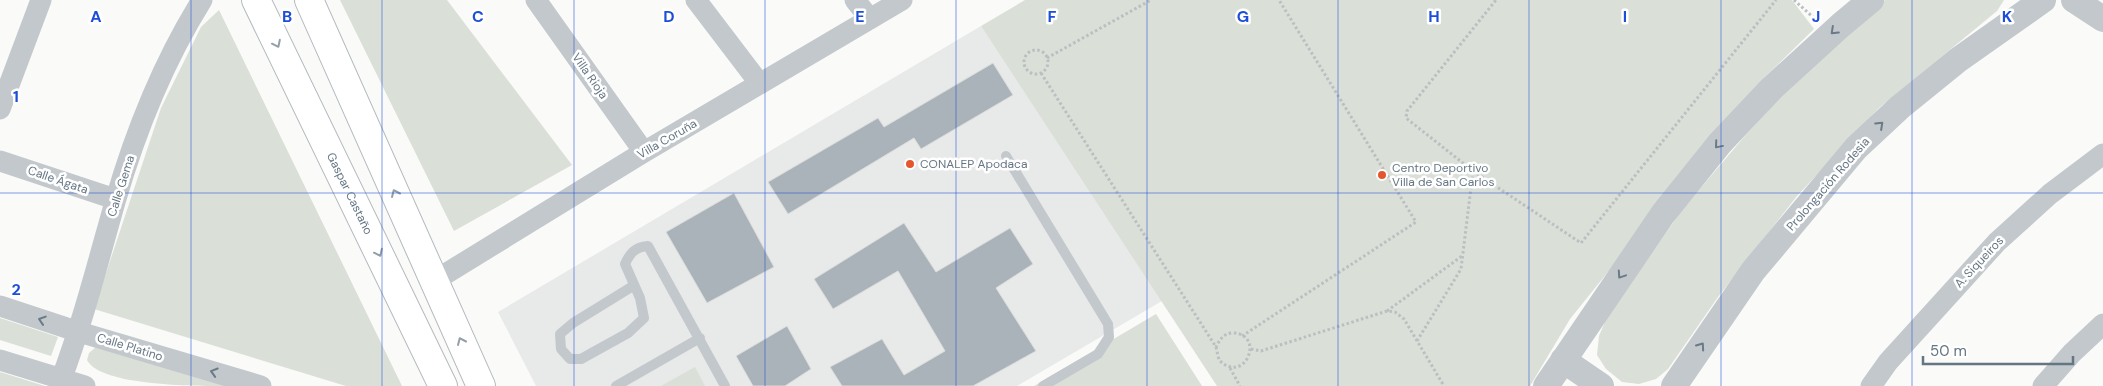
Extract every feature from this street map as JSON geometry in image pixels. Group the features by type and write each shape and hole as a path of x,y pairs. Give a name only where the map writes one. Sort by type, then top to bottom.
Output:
{"main road":[{"name":"Gaspar Castaño","path":"256,0 443,386"},
{"path":"309,0 481,386"}],"street":[{"path":"0,109 42,0"},
{"name":"Calle Gema","path":"61,380 79,332 115,199 145,115 171,58 202,0"},
{"name":"Villa Rioja","path":"536,0 644,152"},
{"path":"696,0 760,84"},
{"path":"855,0 870,19"},
{"name":"Villa Coruña","path":"434,281 644,152 902,0"},
{"path":"1546,386 1663,214 1720,142 1772,88 1871,0"},
{"name":"Prolongación Rodesia","path":"1674,386 1753,271 1856,148 1900,107 1958,60 2043,0"},
{"path":"2074,0 2103,19"},
{"name":"A. Siqueiros","path":"1870,386 1888,362 1997,242 2050,194 2103,154"},
{"name":"Calle Ágata","path":"0,161 115,199"},
{"name":"Calle Platino","path":"0,306 79,332 261,386"},
{"path":"2043,386 2072,353 2103,324"},
{"path":"0,360 84,386"},
{"path":"1563,360 1601,386"}],"lane":[{"path":"1006,156 1108,324 1109,337 1098,354 1043,386"},
{"path":"633,286 573,323 560,334 561,349 570,359 581,359 628,333 644,318 640,298 633,286 625,264 630,254 640,247 648,246 725,386"},
{"path":"616,386 700,338"}],"path":[{"path":"1047,58 1151,0"},
{"path":"1242,336 1416,222 1279,0"},
{"path":"1496,0 1407,111 1406,118 1473,171 1581,243 1776,0"},
{"path":"1034,50 1040,51 1047,58 1046,69 1042,73 1036,74 1027,70 1025,66 1025,57 1034,50"},
{"path":"1042,73 1216,347 1218,360 1230,368 1238,368 1245,364 1250,357 1251,349 1248,341 1234,333 1226,335 1216,347"},
{"path":"1417,340 1461,269 1473,171"},
{"path":"1251,349 1261,351 1387,311 1462,256"},
{"path":"1387,311 1395,312 1404,319 1444,386"},
{"path":"1230,368 1240,386"}],"shaded area":[{"path":"340,0 447,0 572,165 454,231"},
{"name":"Centro Deportivo Villa de San Carlos","path":"1025,0 1792,0 1814,29 1764,78 1570,319 1530,386 1217,386 981,26"},
{"path":"1885,0 2004,0 1997,11 1879,108 1797,196 1718,297 1668,369 1656,379 1639,384 1622,382 1606,369 1597,355 1599,336 1607,317 1682,210 1744,137 1813,61"},
{"path":"219,10 402,386 346,386 94,309 161,108 201,27"},
{"name":"CONALEP Apodaca","path":"981,26 1162,301 1017,386 536,386 498,312"},
{"path":"1156,314 1202,386 1034,386"},
{"path":"0,318 58,337 51,356 0,340"},
{"path":"97,346 226,386 150,383 110,375 95,369 87,360 89,353"},
{"path":"695,367 705,386 661,386"},
{"path":"0,372 45,386 0,386"}],"building":[{"path":"993,63 1013,95 921,149 914,138 788,214 768,182 878,118 884,127"},
{"path":"734,193 774,267 707,303 666,232"},
{"path":"904,223 936,272 1010,228 1033,264 996,288 1036,351 973,386 842,386 830,367 882,339 904,375 945,351 898,271 833,309 814,279"},
{"path":"787,326 811,369 785,386 753,386 736,356"}],"place":[{"name":"CONALEP Apodaca","path":"910,164"},
{"name":"Centro Deportivo Villa de San Carlos","path":"1382,175"}]}
